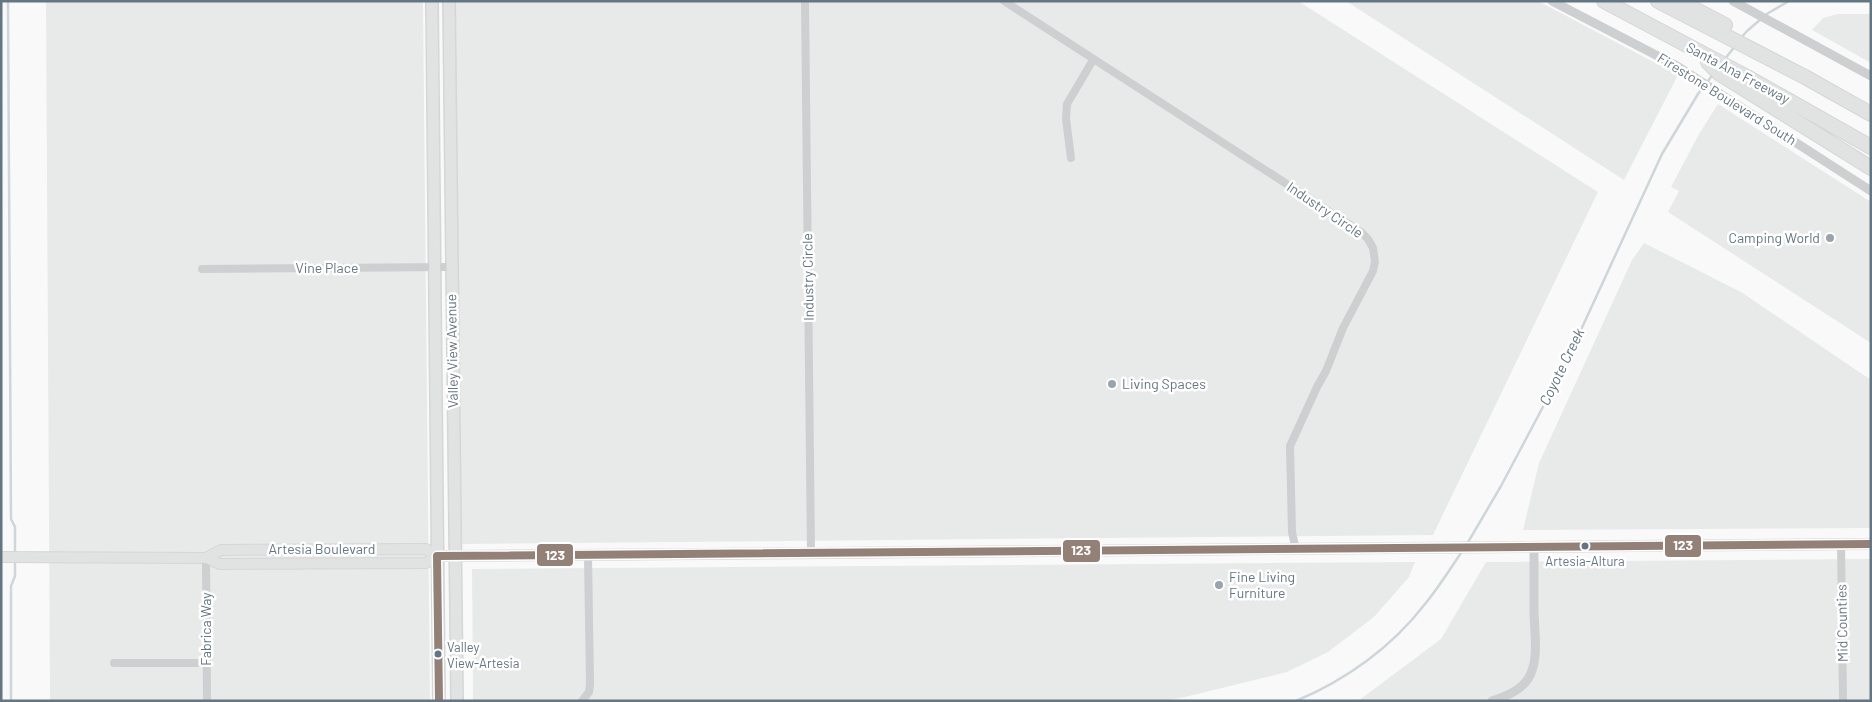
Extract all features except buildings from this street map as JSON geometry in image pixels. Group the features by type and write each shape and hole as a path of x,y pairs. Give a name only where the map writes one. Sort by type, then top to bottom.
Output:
{"highway":[{"name":"Santa Ana Freeway","path":"1604,1 1698,52 1720,74 1742,80 1871,147"},
{"path":"1658,1 1704,19 1871,104"},
{"path":"1679,1 1704,19"},
{"path":"1763,50 1871,114"},
{"path":"1742,80 1871,168"}],"main road":[{"name":"Valley View Avenue","path":"432,1 439,701"},
{"name":"Valley View Avenue","path":"449,1 457,701"},
{"path":"436,404 453,404"},
{"name":"Artesia Boulevard","path":"1,557 206,558 221,550 426,549 438,556 455,556 1871,544"}],"street":[{"name":"Industry Circle","path":"805,1 811,553"},
{"name":"Industry Circle","path":"1004,1 1361,232 1373,248 1375,258 1373,271 1344,328 1326,372 1317,387 1290,446 1292,532 1296,550"},
{"name":"Firestone Boulevard South","path":"1552,1 1689,73 1871,191"},
{"path":"1733,1 1871,76"},
{"path":"1071,158 1066,119 1067,104 1093,60"},
{"name":"Vine Place","path":"202,269 452,267"},
{"name":"Mid Counties","path":"1841,544 1843,701"},
{"path":"1492,701 1508,695 1520,687 1528,678 1533,667 1535,650 1534,548"},
{"path":"582,701 589,692 590,684 588,555"},
{"name":"Fabrica Way","path":"206,558 207,701"},
{"path":"114,663 206,663"}],"shaded area":[{"path":"46,1 423,1 430,701 50,701"},
{"path":"454,1 1298,1 1598,192 1433,535 461,544"},
{"path":"1346,1 1538,1 1678,75 1624,180"},
{"path":"1838,14 1871,14 1871,63 1812,30 1823,18"},
{"path":"1718,104 1871,202 1871,343 1668,212 1679,191 1671,187 1699,134"},
{"path":"1644,243 1741,292 1871,380 1871,528 1523,530 1539,463 1632,260"},
{"path":"1871,559 1871,701 1358,701 1441,639 1486,562"},
{"path":"1415,562 1409,577 1374,617 1328,652 1287,672 1181,698 1158,701 473,701 472,569"}],"waterway":[{"path":"8,1 11,519 15,527 15,554"},
{"name":"Coyote Creek","path":"1765,15 1789,1"},
{"name":"Coyote Creek","path":"1740,39 1761,19"},
{"name":"Coyote Creek","path":"1725,59 1735,46"},
{"name":"Coyote Creek","path":"1467,544 1501,486 1562,371 1662,154 1698,94 1714,73"},
{"name":"Coyote Creek","path":"1296,701 1333,683 1383,648 1412,620 1463,550"},
{"path":"11,701 11,586 15,576 15,559"}],"transit line":[{"name":"123","path":"439,701 437,556 1871,544"}],"place":[{"name":"Camping World","path":"1830,238"},
{"name":"Living Spaces","path":"1112,384"},
{"name":"Artesia-Altura","path":"1585,546"},
{"name":"Fine Living Furniture","path":"1219,585"},
{"name":"Valley View-Artesia","path":"438,654"}]}
